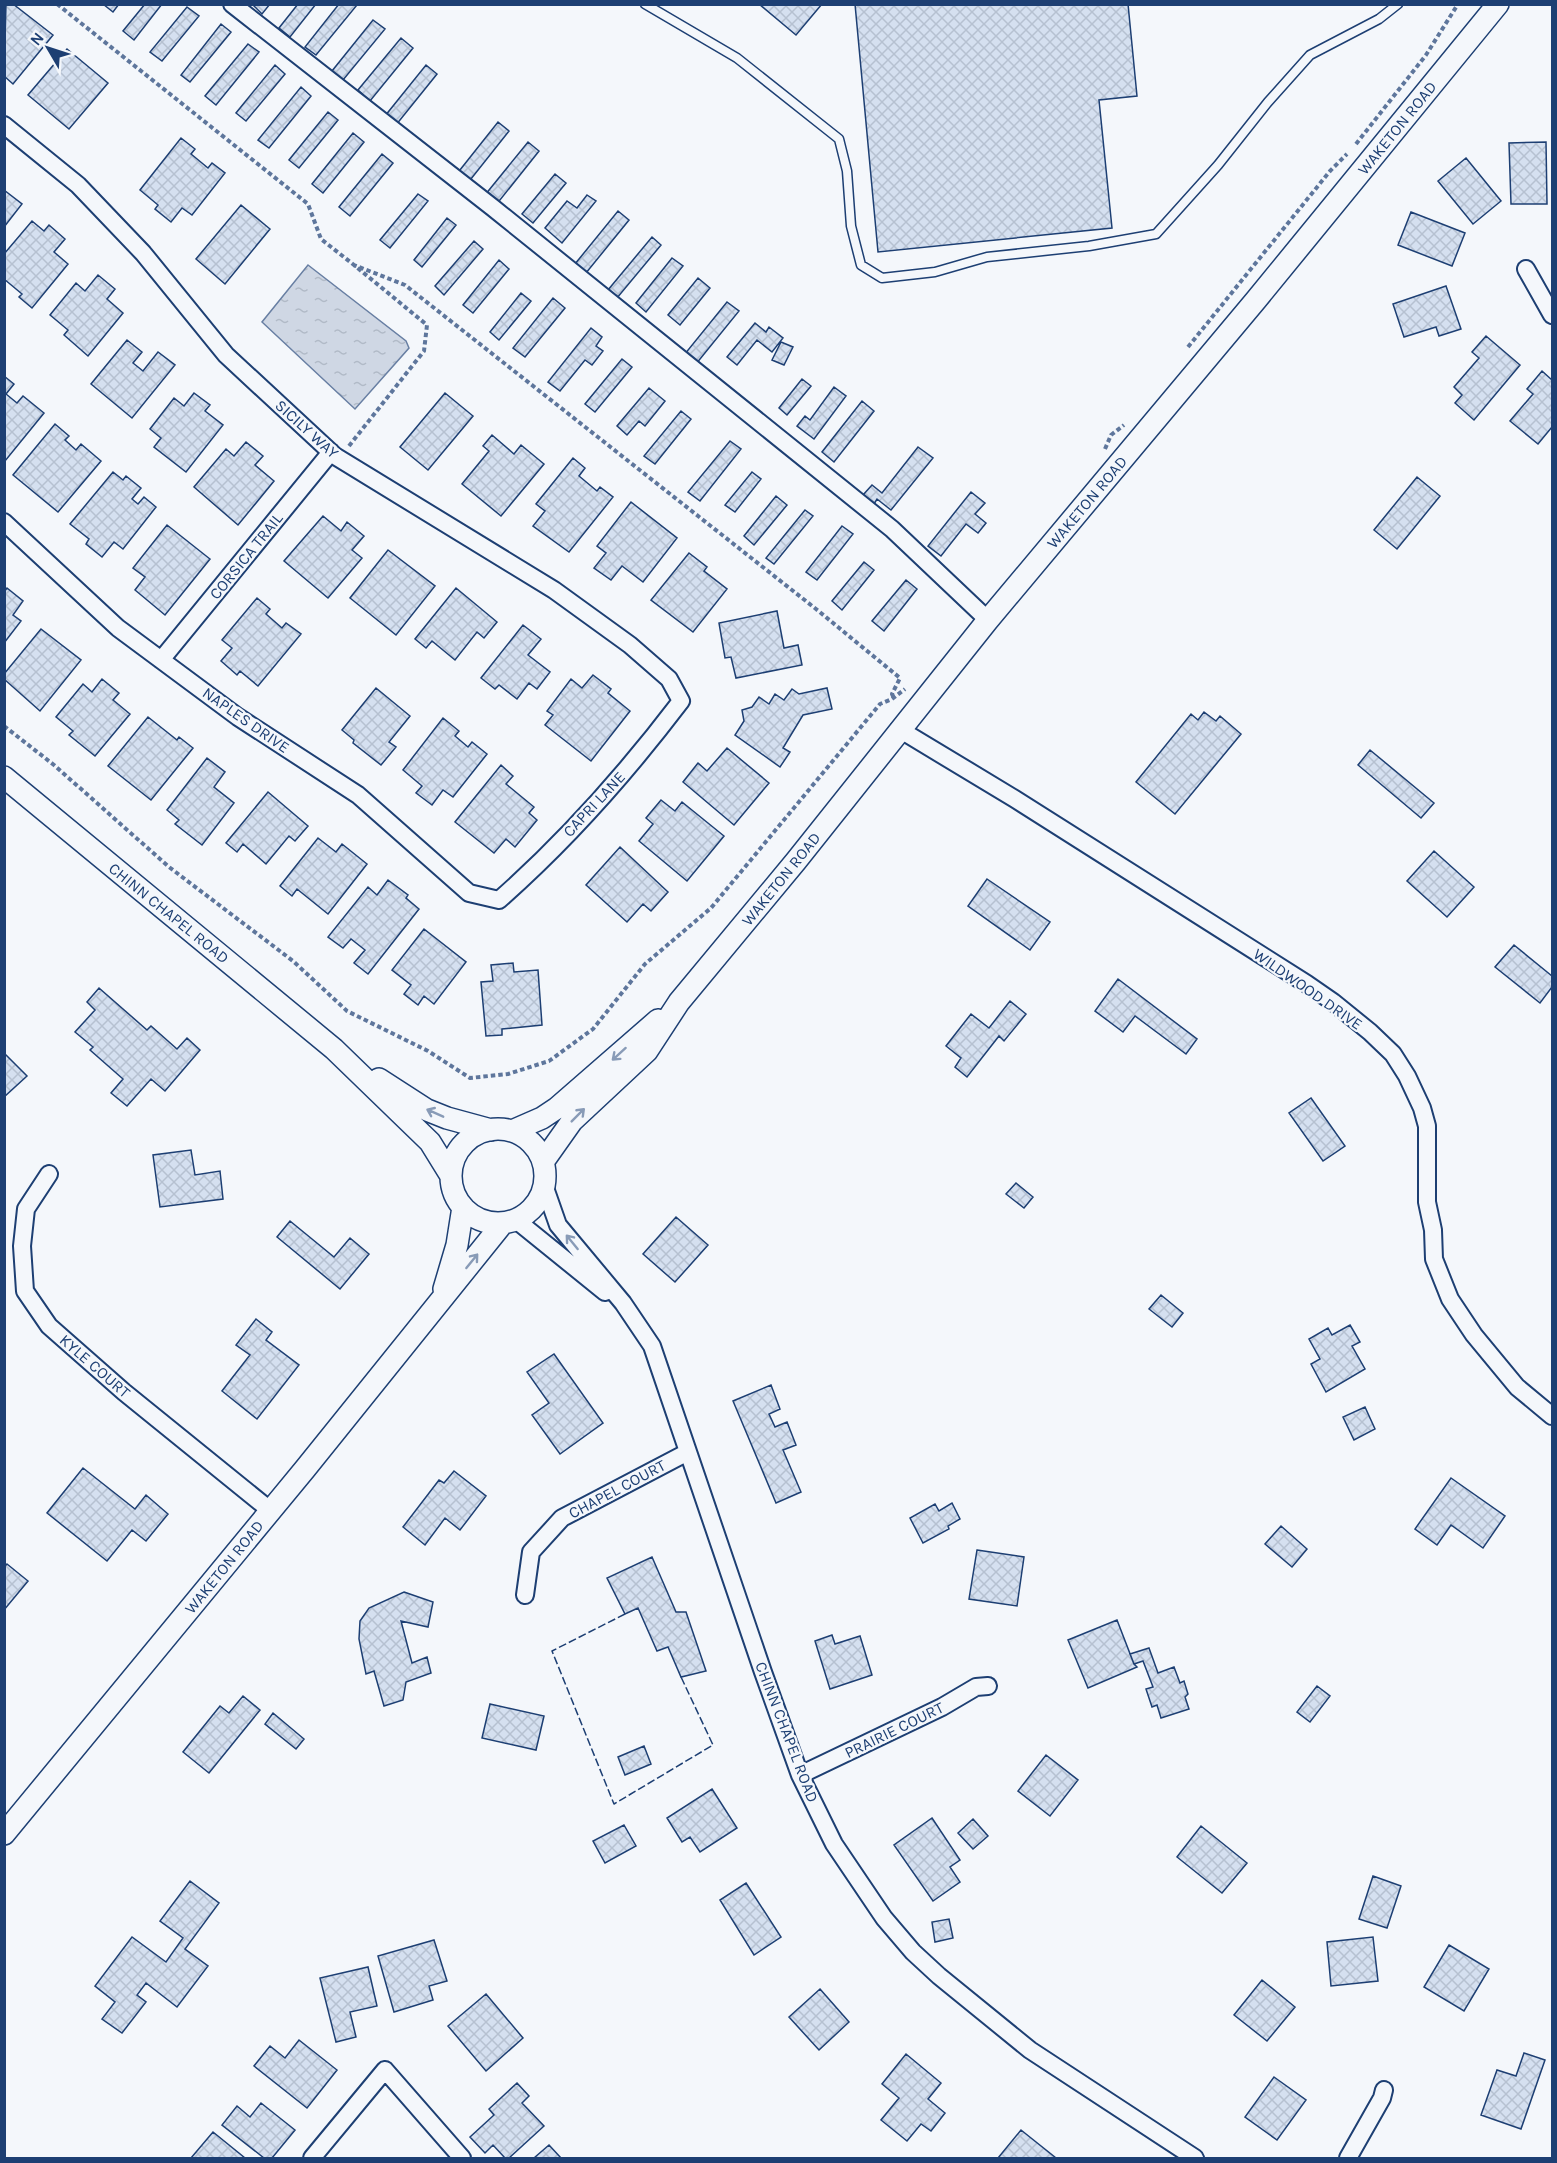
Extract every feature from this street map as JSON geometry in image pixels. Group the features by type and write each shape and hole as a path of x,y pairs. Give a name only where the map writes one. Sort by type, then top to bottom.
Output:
{"street":[{"path":"232,4 492,207 892,529 988,620"},
{"name":"WAKETON ROAD","path":"543,1162 572,1120 647,1051 680,1002 796,861 899,729 1256,300 1498,4"},
{"name":"SICILY WAY","path":"4,125 78,185 143,253 226,355 335,455 554,590 638,652 669,680 681,701"},
{"path":"1526,269 1552,315"},
{"name":"CORSICA TRAIL","path":"161,660 335,455"},
{"name":"NAPLES DRIVE","path":"4,522 118,628 238,717 358,795 469,893 499,900"},
{"name":"CAPRI LANE","path":"499,900 528,874 638,758 681,701"},
{"name":"WILDWOOD DRIVE","path":"899,729 1015,799 1307,984 1370,1032 1393,1054 1407,1076 1427,1126 1427,1202 1433,1230 1434,1259 1450,1299 1474,1335 1517,1387 1552,1416"},
{"name":"CHINN CHAPEL ROAD","path":"4,777 334,1049 430,1142 451,1176"},
{"name":"WAKETON ROAD","path":"512,1131 542,1118 566,1101 680,1002"},
{"name":"CHINN CHAPEL ROAD","path":"334,1049 427,1110 491,1130"},
{"path":"491,1130 512,1131 530,1142 538,1151 543,1162 544,1185 534,1206 509,1221 482,1220 463,1208 456,1198 451,1176 457,1154 471,1137 491,1130"},
{"name":"KYLE COURT","path":"49,1174 26,1209 22,1246 25,1291 49,1326 124,1392 270,1511"},
{"name":"CHINN CHAPEL ROAD","path":"544,1185 558,1225 623,1303 652,1346 800,1775 834,1844 884,1918 913,1952 939,1976 1030,2050 1195,2158"},
{"name":"WAKETON ROAD","path":"442,1299 458,1245 463,1208"},
{"name":"WAKETON ROAD","path":"4,1834 442,1299 509,1221"},
{"name":"CHINN CHAPEL ROAD","path":"509,1221 599,1288 623,1303"},
{"name":"CHAPEL COURT","path":"525,1595 531,1552 562,1518 688,1452"},
{"name":"PRAIRIE COURT","path":"800,1775 942,1707 976,1687 988,1686"},
{"path":"312,2158 385,2070 462,2158"},
{"path":"1348,2158 1383,2098 1384,2091"}],"lane":[{"path":"645,4 737,58 839,139 847,171 851,226 861,265 882,278 935,272 987,257 1089,246 1156,234 1218,165 1268,102 1310,55 1379,19 1398,4"}],"path":[{"path":"57,4 308,204 321,239 427,325 424,351 335,455"},
{"path":"1181,355 1426,55 1458,4"},
{"path":"354,265 405,285 816,609 900,678 893,689 894,698"},
{"path":"1104,452 1111,435 1124,426 1131,417"},
{"path":"4,726 54,765 169,867 293,961 347,1011 428,1051 470,1078 508,1074 549,1061 593,1029 645,963 711,908 880,704 894,698 909,685"}],"water":[{"path":"308,265 406,341 409,348 355,409 262,322"}],"building":[{"path":"6,4 13,4 53,35 13,84 4,76"},
{"path":"103,4 119,4 113,12"},
{"path":"145,4 162,4 134,40 123,31"},
{"path":"252,4 270,4 262,14"},
{"path":"298,4 316,4 290,37 279,28"},
{"path":"339,4 357,5 316,55 305,47"},
{"path":"759,4 822,4 796,35"},
{"path":"855,4 1128,4 1137,96 1099,100 1112,228 878,252"},
{"path":"187,7 199,16 162,61 150,52"},
{"path":"373,20 385,29 343,80 332,71"},
{"path":"221,24 231,32 190,82 181,75"},
{"path":"401,38 413,48 370,101 358,90"},
{"path":"248,44 259,52 216,105 205,96"},
{"path":"67,49 108,83 69,129 28,95"},
{"path":"275,65 285,74 246,121 236,113"},
{"path":"426,65 437,74 396,125 385,116"},
{"path":"301,87 311,96 269,148 258,140"},
{"path":"328,112 338,120 299,168 289,160"},
{"path":"498,122 509,131 467,184 456,175"},
{"path":"353,133 364,142 323,193 312,184"},
{"path":"181,138 195,149 191,154 208,168 212,163 225,173 192,215 182,208 171,222 155,209 158,205 140,190"},
{"path":"528,142 539,151 496,205 485,195"},
{"path":"1546,142 1547,204 1511,204 1509,143"},
{"path":"382,154 393,163 350,216 339,207"},
{"path":"1466,158 1501,201 1473,224 1438,181"},
{"path":"555,174 566,183 533,223 522,214"},
{"path":"4,190 22,204 4,227"},
{"path":"418,194 428,201 390,248 380,240"},
{"path":"587,195 596,201 562,243 545,228 567,201 577,208"},
{"path":"241,205 270,229 225,284 196,259"},
{"path":"618,211 629,220 586,273 575,264"},
{"path":"1411,212 1465,233 1452,266 1398,245"},
{"path":"447,218 456,225 422,267 414,260"},
{"path":"32,221 44,231 49,225 65,239 54,252 68,264 32,308 19,297 22,294 4,279 4,254"},
{"path":"652,237 661,245 617,298 608,290"},
{"path":"474,241 483,249 444,295 435,286"},
{"path":"672,258 683,266 646,312 636,303"},
{"path":"499,260 509,269 473,313 463,305"},
{"path":"98,275 115,289 107,299 123,313 88,356 64,335 68,330 50,315 76,283 85,291"},
{"path":"698,278 710,288 680,325 668,315"},
{"path":"1446,286 1461,329 1439,336 1436,327 1404,337 1393,304"},
{"path":"521,293 531,301 499,340 490,332"},
{"path":"553,298 565,308 525,357 513,348"},
{"path":"727,302 739,311 696,364 684,355"},
{"path":"755,323 766,332 769,327 783,338 772,352 757,340 737,365 727,357"},
{"path":"591,328 602,337 596,346 603,351 592,365 585,360 560,391 548,382"},
{"path":"1486,336 1520,365 1474,420 1455,403 1462,395 1454,387 1479,358 1472,352"},
{"path":"127,340 142,352 133,363 143,371 158,352 175,365 132,418 91,384"},
{"path":"781,342 793,347 784,365 772,360"},
{"path":"622,359 632,367 595,412 585,404"},
{"path":"1542,371 1552,380 1552,427 1538,444 1510,421 1533,394 1527,389"},
{"path":"4,376 14,384 6,394 17,403 23,396 44,413 5,461"},
{"path":"802,379 811,386 787,415 779,408"},
{"path":"834,387 846,396 814,439 797,426 805,416 810,420"},
{"path":"649,388 665,401 645,426 639,421 627,435 617,426"},
{"path":"194,393 210,405 205,411 223,425 186,472 154,447 161,438 150,429 174,398 184,406"},
{"path":"445,393 473,416 428,470 400,447"},
{"path":"862,401 874,411 834,462 822,452"},
{"path":"681,411 691,419 655,464 644,456"},
{"path":"55,424 69,436 65,440 76,450 81,444 101,461 58,512 13,475"},
{"path":"492,435 514,454 521,445 544,464 501,516 462,484 489,451 483,446"},
{"path":"730,441 741,449 700,501 688,492"},
{"path":"246,442 263,456 255,465 274,481 238,525 194,487 226,449 234,456"},
{"path":"918,447 933,458 891,510 877,499 874,504 863,495 872,485 882,493"},
{"path":"573,458 585,468 579,476 597,491 600,487 613,497 569,552 533,526 545,511 536,504"},
{"path":"113,472 123,480 126,476 141,488 132,499 138,504 144,497 156,507 123,549 114,542 102,557 86,544 89,539 70,524"},
{"path":"752,472 761,479 735,512 725,505"},
{"path":"1417,477 1440,496 1397,549 1374,530"},
{"path":"971,492 985,503 975,514 986,523 978,533 966,524 941,556 928,546"},
{"path":"776,496 787,505 754,545 744,536"},
{"path":"631,502 677,538 643,582 622,566 611,580 594,568 606,553 597,546"},
{"path":"805,510 813,516 774,564 766,558"},
{"path":"323,516 341,531 347,522 364,536 352,550 362,558 328,598 284,561"},
{"path":"167,525 210,559 165,615 135,590 145,577 133,568"},
{"path":"842,526 853,534 817,580 806,572"},
{"path":"388,550 435,586 396,635 350,598"},
{"path":"689,553 707,567 704,571 727,589 693,632 651,600"},
{"path":"864,562 874,570 842,610 832,601"},
{"path":"906,580 917,589 884,631 872,621"},
{"path":"7,588 23,601 13,615 21,621 4,643 4,592"},
{"path":"456,588 497,622 484,638 477,632 455,660 432,641 426,648 415,639"},
{"path":"257,598 270,609 266,614 282,628 286,623 301,634 258,686 240,671 237,675 221,661 232,648 222,640"},
{"path":"777,611 784,648 798,645 802,665 736,678 731,657 725,658 719,623"},
{"path":"523,625 541,639 528,655 550,672 537,689 529,683 517,699 499,685 495,689 481,678"},
{"path":"41,629 81,660 40,711 4,679 4,674"},
{"path":"593,675 611,689 608,693 630,711 591,761 545,725 553,715 547,711 571,679 582,688"},
{"path":"102,679 119,693 113,700 130,714 95,756 69,735 73,731 56,717 83,684 92,692"},
{"path":"376,688 410,716 389,742 396,747 381,765 353,743 354,740 342,730"},
{"path":"827,688 832,709 803,715 783,748 790,752 780,767 735,735 744,721 742,710 752,707 759,697 769,704 775,694 784,700 792,689 799,694"},
{"path":"1204,712 1216,721 1220,716 1241,734 1175,814 1136,782 1191,714 1198,720"},
{"path":"148,717 177,740 179,737 193,748 151,800 108,766"},
{"path":"443,718 459,731 455,736 468,747 472,742 487,754 453,797 443,790 432,805 416,793 422,786 403,770"},
{"path":"727,748 769,783 734,825 683,782 698,763 707,771"},
{"path":"1370,750 1434,803 1421,818 1358,765"},
{"path":"207,758 225,772 214,787 234,803 202,845 175,824 179,820 167,810"},
{"path":"501,765 513,776 506,784 534,807 529,813 537,820 515,847 506,839 494,853 455,822"},
{"path":"268,792 308,826 295,841 289,836 266,864 243,844 237,852 226,843"},
{"path":"661,800 675,811 682,802 724,836 687,881 639,841 653,824 646,818"},
{"path":"318,838 336,852 342,844 367,864 328,914 297,889 292,896 280,886"},
{"path":"620,847 668,892 651,911 643,904 627,922 586,885"},
{"path":"1434,851 1474,887 1447,917 1407,881"},
{"path":"987,879 1050,922 1030,950 968,906"},
{"path":"388,880 408,895 406,898 419,909 368,974 354,963 365,950 351,939 343,948 328,937 368,887 377,895"},
{"path":"424,929 466,962 434,1004 424,996 418,1005 404,994 411,985 392,970"},
{"path":"1514,945 1552,976 1552,987 1540,1003 1495,967"},
{"path":"513,963 514,972 538,970 542,1025 502,1029 502,1035 486,1036 481,982 493,981 491,965"},
{"path":"1118,979 1197,1039 1186,1054 1135,1016 1123,1032 1095,1011"},
{"path":"99,988 147,1030 151,1026 177,1049 187,1038 200,1050 165,1091 151,1079 127,1106 111,1093 123,1079 90,1050 93,1047 75,1032 95,1010 87,1002"},
{"path":"1010,1001 1026,1014 1004,1041 999,1036 967,1077 955,1067 961,1058 946,1046 971,1014 989,1028"},
{"path":"4,1053 27,1076 4,1097"},
{"path":"1311,1098 1345,1146 1323,1161 1289,1113"},
{"path":"191,1150 195,1175 220,1171 223,1199 160,1207 153,1155"},
{"path":"1016,1183 1033,1197 1024,1208 1006,1194"},
{"path":"676,1217 708,1245 675,1282 643,1254"},
{"path":"290,1221 334,1257 350,1238 369,1254 340,1289 277,1237"},
{"path":"1161,1295 1183,1313 1172,1327 1149,1309"},
{"path":"256,1319 272,1332 266,1340 299,1365 257,1419 222,1391 250,1355 236,1345"},
{"path":"1350,1325 1360,1342 1352,1346 1365,1369 1326,1392 1311,1364 1320,1359 1309,1339 1328,1328 1332,1335"},
{"path":"554,1354 603,1423 560,1454 532,1415 549,1403 527,1372"},
{"path":"771,1385 780,1409 769,1414 775,1427 787,1422 796,1445 783,1450 801,1492 776,1503 733,1401"},
{"path":"1365,1407 1375,1429 1354,1440 1343,1417"},
{"path":"83,1468 135,1509 146,1495 168,1514 146,1541 132,1530 107,1561 47,1513"},
{"path":"454,1471 486,1496 460,1530 445,1518 425,1545 403,1527 439,1480 444,1483"},
{"path":"1451,1478 1505,1516 1483,1548 1451,1525 1437,1545 1415,1529"},
{"path":"952,1503 960,1519 948,1526 949,1529 923,1543 910,1518 935,1504 939,1511"},
{"path":"1281,1526 1307,1549 1292,1567 1265,1544"},
{"path":"977,1550 1024,1557 1017,1606 969,1599"},
{"path":"652,1557 676,1612 686,1612 706,1671 681,1677 668,1647 657,1651 638,1608 625,1614 607,1578"},
{"path":"7,1564 28,1581 4,1610 4,1567"},
{"path":"404,1592 433,1602 428,1627 401,1621 412,1663 427,1657 431,1673 406,1682 403,1700 384,1706 374,1671 366,1674 359,1639 360,1621 369,1608"},
{"path":"1117,1620 1137,1667 1088,1688 1068,1640"},
{"path":"832,1635 835,1644 860,1636 872,1675 830,1689 815,1641"},
{"path":"1149,1648 1158,1673 1174,1667 1180,1683 1184,1681 1188,1694 1185,1697 1189,1709 1161,1718 1157,1705 1152,1707 1146,1689 1153,1687 1143,1661 1134,1664 1130,1654"},
{"path":"1317,1686 1330,1696 1310,1722 1297,1712"},
{"path":"243,1696 260,1710 209,1773 183,1752 220,1706 229,1713"},
{"path":"490,1704 544,1716 536,1750 482,1738"},
{"path":"273,1713 304,1739 296,1749 265,1724"},
{"path":"644,1746 651,1764 625,1775 618,1757"},
{"path":"1046,1755 1078,1780 1050,1816 1018,1791"},
{"path":"712,1789 737,1828 700,1852 690,1837 682,1842 667,1818"},
{"path":"932,1818 960,1860 950,1867 960,1882 933,1901 894,1845"},
{"path":"973,1819 988,1836 973,1849 958,1833"},
{"path":"624,1825 636,1846 605,1863 593,1841"},
{"path":"1201,1826 1247,1863 1222,1893 1177,1857"},
{"path":"1373,1876 1401,1886 1387,1928 1359,1919"},
{"path":"190,1881 219,1903 185,1949 208,1966 177,2007 146,1983 137,1995 146,2002 122,2033 102,2019 115,2002 95,1986 132,1937 166,1962 183,1938 160,1921"},
{"path":"746,1883 781,1937 754,1955 720,1900"},
{"path":"949,1919 953,1938 935,1942 932,1922"},
{"path":"1373,1937 1378,1981 1331,1986 1327,1942"},
{"path":"434,1940 447,1981 429,1986 433,2000 394,2012 378,1956"},
{"path":"1449,1945 1489,1969 1464,2011 1424,1987"},
{"path":"368,1967 377,2006 350,2012 356,2037 336,2042 320,1978"},
{"path":"1262,1980 1295,2007 1267,2041 1234,2015"},
{"path":"820,1989 849,2022 819,2050 789,2017"},
{"path":"486,1994 523,2038 486,2071 448,2026"},
{"path":"299,2040 337,2070 307,2108 254,2066 270,2046 285,2058"},
{"path":"1524,2053 1545,2060 1521,2129 1481,2115 1497,2070 1516,2076"},
{"path":"906,2054 941,2083 928,2099 945,2113 931,2131 921,2124 907,2141 881,2120 899,2098 882,2084"},
{"path":"1274,2077 1306,2100 1277,2140 1245,2117"},
{"path":"517,2083 529,2096 522,2103 544,2126 509,2158 505,2158 493,2145 485,2153 470,2137 494,2115 489,2109"},
{"path":"261,2103 295,2130 272,2158 264,2158 222,2125 237,2106 250,2117"},
{"path":"1021,2130 1056,2158 998,2158"},
{"path":"213,2132 245,2158 191,2158"},
{"path":"549,2145 561,2158 534,2158"}],"fence":[{"path":"625,1614 552,1651 614,1804 713,1745 681,1677"}]}
